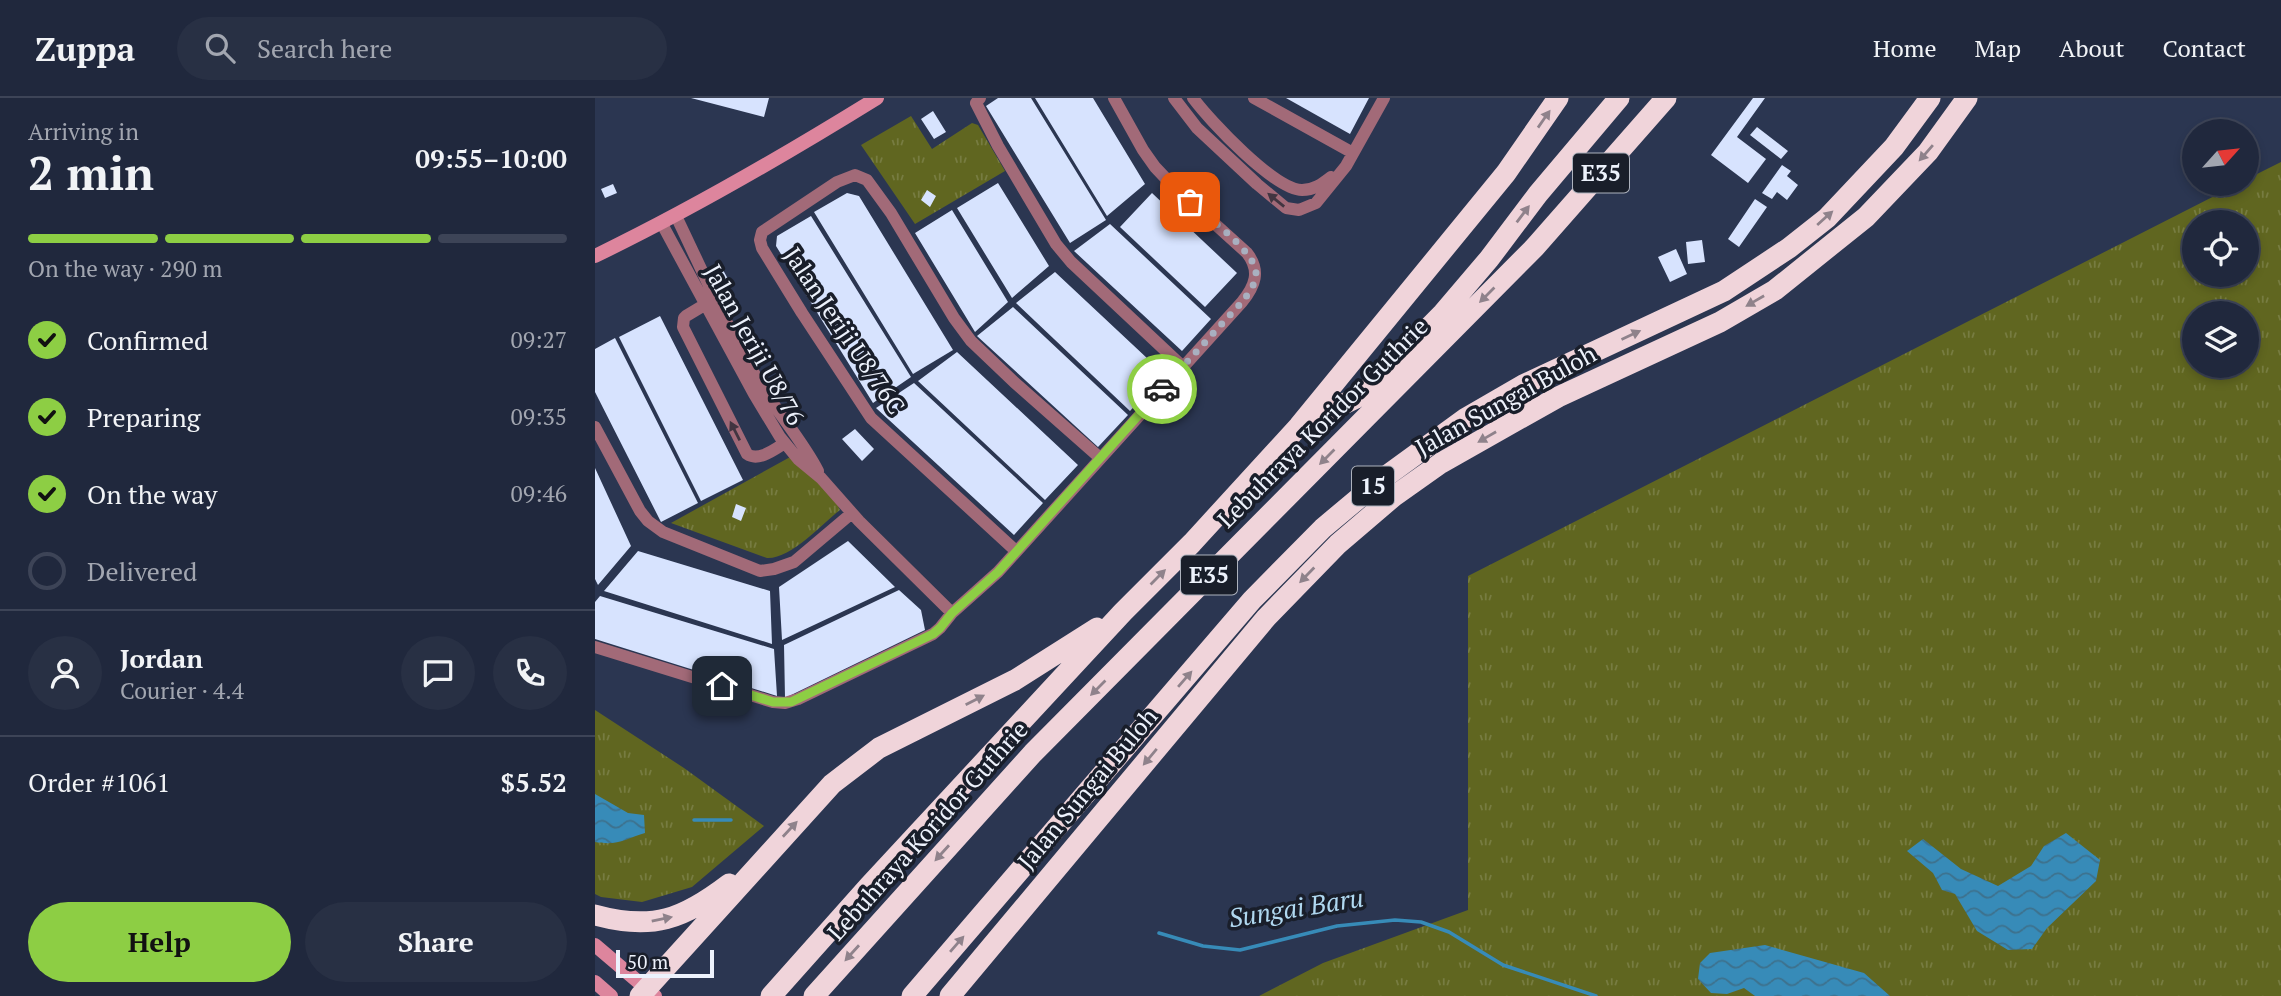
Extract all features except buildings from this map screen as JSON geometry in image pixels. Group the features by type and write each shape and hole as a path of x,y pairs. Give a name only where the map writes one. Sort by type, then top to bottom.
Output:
{"highway":[{"name":"Lebuhraya Koridor Guthrie","path":"771,996 869,886 1299,426 1506,173 1558,98"},
{"path":"1299,426 1356,398 1369,388 1443,313 1619,98"},
{"name":"Lebuhraya Koridor Guthrie","path":"814,996 1033,753 1535,247 1666,98"},
{"name":"Jalan Sungai Buloh","path":"912,996 1252,600 1323,528 1378,482 1466,418 1523,385 1724,291 1789,248 1828,218 1894,147 1930,98"},
{"name":"Jalan Sungai Buloh","path":"950,996 1266,618 1338,544 1393,497 1441,463 1489,435 1558,397 1720,322 1775,290 1866,217 1928,152 1967,98"},
{"path":"647,994 763,859 832,784 879,748 1015,680 1123,612"},
{"path":"595,915 622,921 662,921 683,914 712,897 763,859"}],"street":[{"path":"595,256 662,224 755,172 877,98"},
{"path":"980,98 976,103 987,125 1056,244 1070,262 1183,367"},
{"path":"595,647 773,702 785,703 928,636 940,628 952,613 989,580 1248,294 1255,278 1255,267 1247,253 1173,186 1156,167 1143,150 1114,98"},
{"path":"1174,98 1197,128 1257,184 1286,208 1299,210 1317,203 1346,166 1384,98"},
{"path":"1193,98 1241,152 1287,186 1299,190 1314,189 1346,166"},
{"path":"1254,98 1353,153"},
{"name":"Jalan Jeriji U8/76C","path":"1016,551 871,418 762,248 762,232 837,182 855,176 867,180 891,213 971,341 1100,457"},
{"name":"Jalan Jeriji U8/76","path":"676,216 725,318 763,388 810,455 821,478"},
{"name":"Jalan Jeriji U8/76","path":"662,224 754,394 785,443 952,613"},
{"path":"706,304 686,316 683,327 747,454 758,457 785,443"},
{"path":"595,427 648,521 676,538 754,569 774,569 794,562 852,513"},
{"path":"595,945 647,994"},
{"path":"595,982 611,996"}],"green space":[{"path":"911,116 932,149 972,123 978,125 1005,171 915,224 861,145"},
{"path":"2281,162 2281,996 1259,996 1323,963 1468,910 1468,576 2182,213 2182,287 2259,287 2259,210 2187,210 2214,196 2259,196 2259,173"},
{"path":"792,456 835,500 840,510 806,540 786,553 767,558 671,523"},
{"path":"595,710 684,768 764,826 692,887 642,902 595,894"}],"water":[{"path":"595,794 628,813 644,815 645,833 616,842 595,842"},
{"path":"2066,833 2100,860 2096,881 2047,928 2032,949 2008,950 1977,931 1955,894 1942,890 1933,873 1907,851 1923,839 1961,869 1998,886 2031,866 2044,846"},
{"path":"1765,945 1864,973 1890,996 1755,996 1744,988 1727,994 1711,993 1698,979 1700,963 1710,953"}],"waterway":[{"name":"Sungai Baru","path":"694,820 731,820"},
{"name":"Sungai Baru","path":"1159,933 1203,946 1240,950 1337,926 1395,920 1421,922 1449,932 1503,965 1596,996"}],"way so far":[{"path":"1162,389 1242,302 1253,286 1256,273 1251,257 1190,202"}],"route":[{"path":"722,686 773,702 791,702 933,634 998,572 1162,389"}]}
